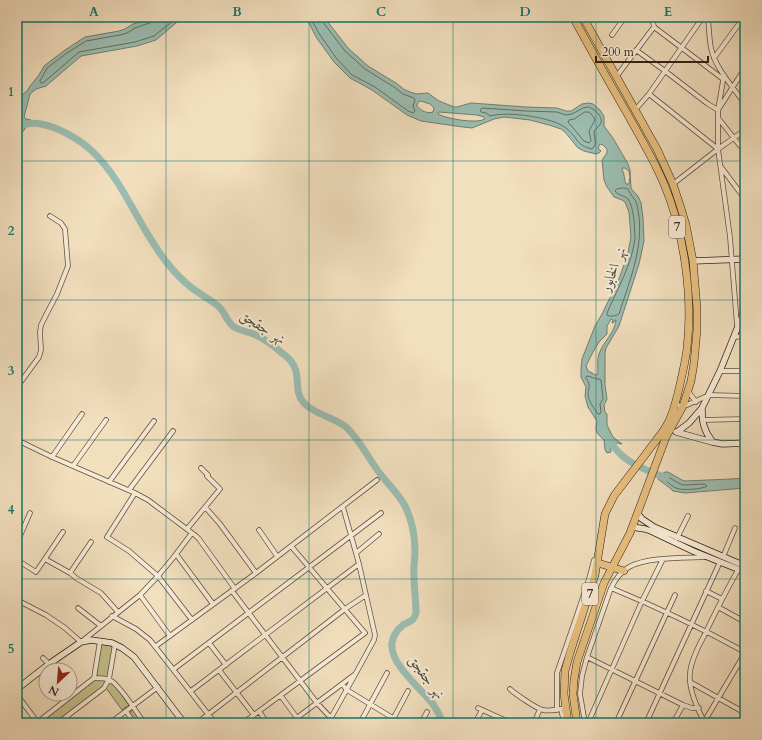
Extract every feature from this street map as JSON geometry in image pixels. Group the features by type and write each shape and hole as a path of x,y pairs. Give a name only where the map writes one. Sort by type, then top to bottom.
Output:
{"highway":[{"name":"7","path":"573,17 647,148 664,184 674,212 684,258 688,310 687,347 679,405 671,430 660,453 638,514 624,547 604,583 582,647 575,673 573,694 577,723"},
{"name":"7","path":"583,17 657,149 673,184 686,225 693,261 697,308 697,330 694,363 688,390 679,405"},
{"name":"7","path":"568,723 561,709 567,662 593,584 598,563 604,519 607,510 614,496 647,452 671,430"},
{"path":"598,563 624,571"}],"street":[{"path":"612,35 624,17"},
{"path":"652,17 654,27 723,77 732,86 745,104"},
{"path":"635,110 649,94 703,17"},
{"path":"708,17 711,48 723,77 718,110 718,149 732,260 738,327"},
{"path":"714,58 744,17"},
{"path":"616,77 654,27"},
{"path":"636,50 718,110"},
{"path":"718,110 732,86 745,68"},
{"path":"649,94 718,149"},
{"path":"718,117 745,152"},
{"path":"673,184 745,130"},
{"path":"720,166 745,199"},
{"path":"17,387 39,356 41,350 41,325 68,266 65,229 61,223 50,216"},
{"path":"693,261 745,259"},
{"path":"671,430 689,423 702,408 720,371 744,312"},
{"path":"734,337 745,336"},
{"path":"720,371 745,370"},
{"path":"688,390 696,402"},
{"path":"679,405 687,405 709,395 745,396"},
{"path":"702,408 704,428 712,442"},
{"path":"52,457 82,414"},
{"path":"702,420 745,419"},
{"path":"73,466 106,420"},
{"path":"109,482 154,421"},
{"path":"671,430 723,444 745,443"},
{"path":"129,490 173,431"},
{"path":"17,440 148,500 199,539 248,613 317,703 331,718"},
{"path":"187,529 220,489 201,468"},
{"path":"156,646 256,573 377,480"},
{"path":"135,493 108,537 129,551 158,576 192,620"},
{"path":"205,507 220,524 256,573"},
{"path":"328,723 374,640 375,635 359,564 343,507"},
{"path":"17,543 30,513"},
{"path":"174,669 381,513"},
{"path":"638,514 647,524 721,559 738,570 745,572"},
{"path":"677,538 688,516"},
{"path":"632,527 651,531 707,556 745,566"},
{"path":"646,723 735,528"},
{"path":"259,530 277,556"},
{"path":"17,560 36,572 63,532"},
{"path":"52,662 81,642 140,595 158,576 192,533"},
{"path":"356,553 379,534"},
{"path":"70,573 91,542"},
{"path":"243,723 365,633 291,546"},
{"path":"564,723 557,673 582,600 597,549"},
{"path":"176,554 213,604"},
{"path":"585,723 580,688 582,676 587,657 611,588 616,578 629,568 641,563 663,559 707,556"},
{"path":"45,559 101,593 118,612"},
{"path":"588,723 642,601 663,559"},
{"path":"191,691 359,564"},
{"path":"704,722 693,696 690,682 691,666 706,631 738,570"},
{"path":"611,588 706,631 745,653 704,722"},
{"path":"706,591 722,599"},
{"path":"140,595 170,636"},
{"path":"197,723 366,595"},
{"path":"616,723 675,595"},
{"path":"17,600 46,615 65,628 81,642"},
{"path":"718,607 743,621 745,612"},
{"path":"78,608 101,626"},
{"path":"112,616 129,624 156,646 215,723"},
{"path":"81,642 87,640 100,641 115,644 126,650 134,657 158,687 184,723"},
{"path":"94,678 100,641"},
{"path":"209,642 226,665"},
{"path":"58,723 64,721 102,690 109,679 115,644"},
{"path":"587,657 684,705 692,708 699,708"},
{"path":"43,658 47,662"},
{"path":"219,670 254,715"},
{"path":"17,689 38,673"},
{"path":"292,723 356,673"},
{"path":"360,723 387,673"},
{"path":"17,695 38,722 94,678 109,679 116,685 144,723"},
{"path":"690,682 745,713"},
{"path":"342,684 347,690 370,704 392,721 401,723"},
{"path":"110,723 158,687"},
{"path":"510,689 540,709 561,709"},
{"path":"392,721 408,691"},
{"path":"280,696 297,718"},
{"path":"673,723 684,705"},
{"path":"475,723 480,709 511,723"},
{"path":"534,723 540,709"},
{"path":"126,711 134,723"},
{"path":"259,711 267,723"},
{"path":"421,723 427,712"}],"shaded area":[{"path":"101,644 113,646 108,678 96,676"},
{"path":"94,679 106,681 101,689 55,723 40,722 65,702 78,702 78,692"},
{"path":"110,681 129,705 122,710 106,688"},
{"path":"133,710 143,723 136,723 129,713"}],"water":[{"path":"161,17 183,17 156,40 137,46 81,56 46,86 36,89 30,94 24,117 31,120 26,124 25,129 17,138 17,117 19,116 22,95 28,90 44,66 85,37 119,31 133,24"},
{"path":"306,17 324,17 348,48 368,66 405,90 416,94 428,93 439,101 454,107 471,103 557,108 571,111 582,104 589,103 593,104 600,110 604,116 604,126 613,138 628,164 630,170 631,188 638,196 641,203 643,218 644,241 639,264 619,326 606,348 605,353 605,385 607,399 604,405 605,412 607,414 607,425 613,437 622,444 613,444 611,446 611,452 607,453 605,450 604,440 597,433 597,421 588,407 585,396 586,387 581,377 582,359 595,326 619,279 628,253 631,237 629,212 625,202 614,197 604,180 602,160 607,153 607,149 600,144 598,148 601,151 599,153 596,154 584,151 578,148 561,129 530,120 504,117 494,119 472,128 421,121 407,115 372,90 350,78 334,62 316,37","holes":["421,101 430,104 434,108 433,112 425,112 417,106 417,103","439,112 477,115 484,117 485,119 476,121 462,120 448,118 438,114","622,168 629,171 629,184 626,184","611,319 613,320 612,323 616,320 615,325 599,354 598,373 596,375 588,371 586,366 599,342 607,334 607,326"]},
{"path":"668,472 685,481 745,478 745,488 685,493 673,491 658,479 659,475"}],"waterway":[{"name":"نهر جقجق","path":"18,126 38,123 54,128 75,138 92,151 104,163 114,177 149,236 173,271 192,288 220,307 229,322 234,327 263,339 273,345 289,359 296,371 298,392 304,403 308,407 346,427 402,501 410,517 414,534 416,613 413,620 403,625 396,633 393,638 392,651 400,667 433,704 443,723"},
{"name":"نهر الخابور","path":"608,437 619,453 632,463 666,478"}]}
